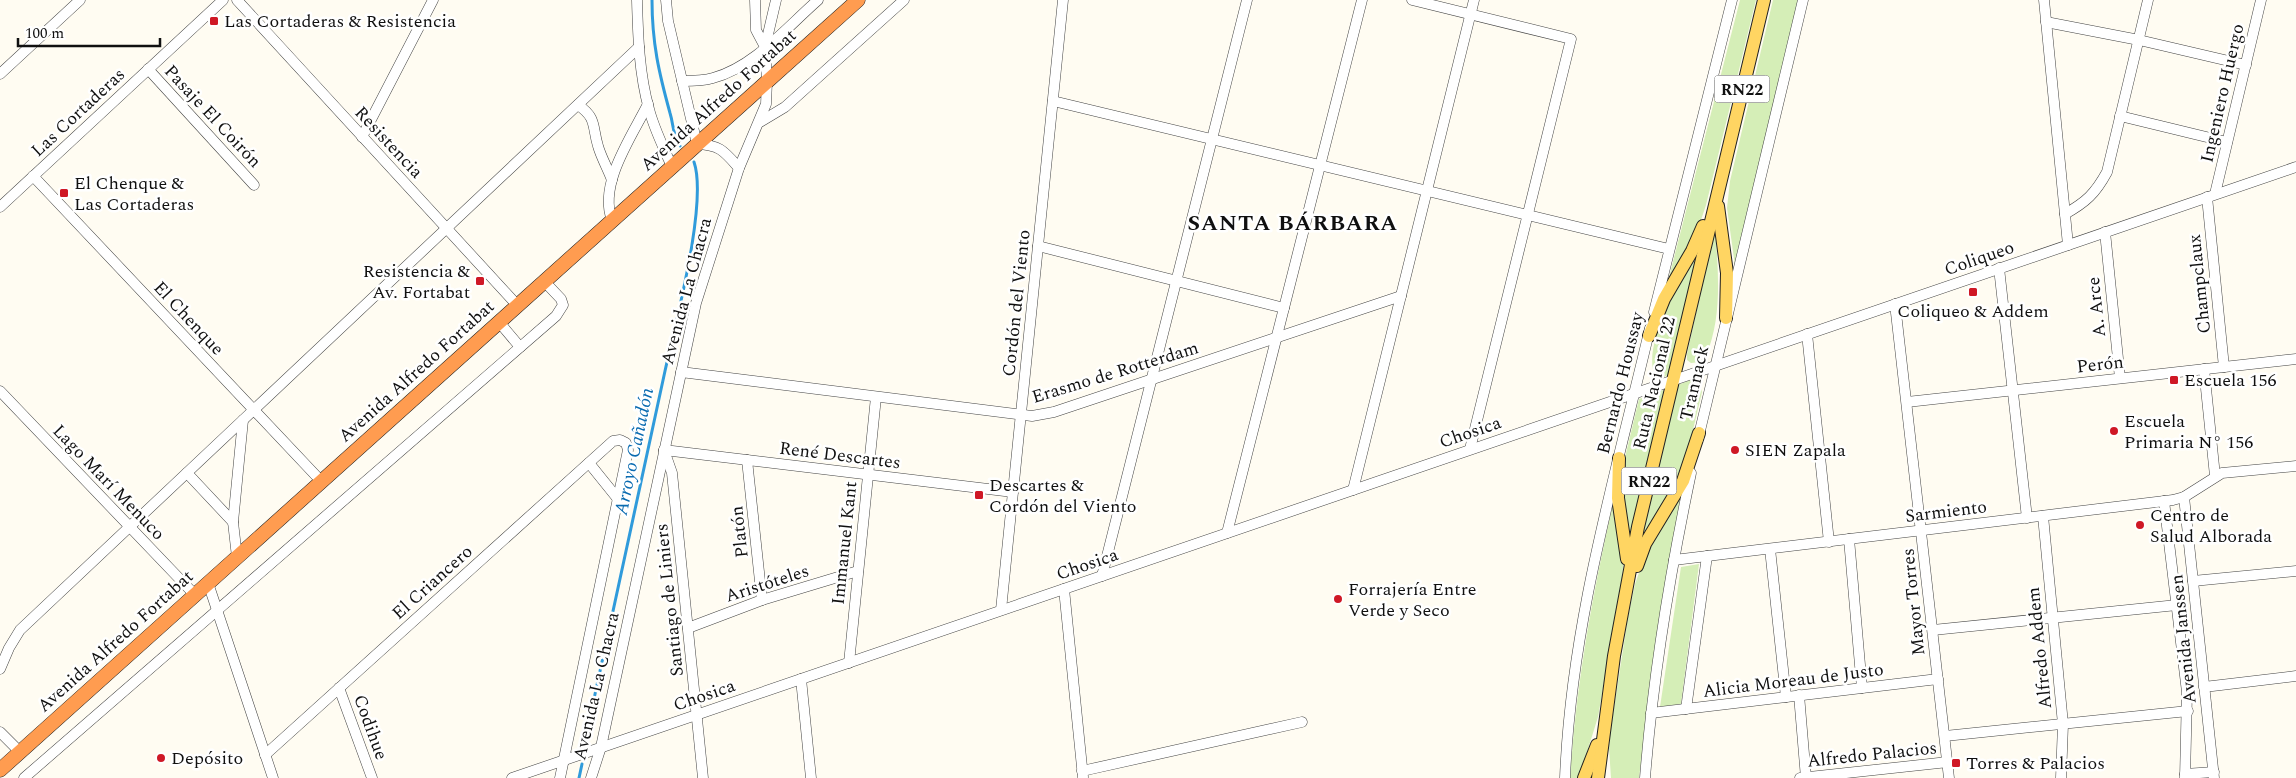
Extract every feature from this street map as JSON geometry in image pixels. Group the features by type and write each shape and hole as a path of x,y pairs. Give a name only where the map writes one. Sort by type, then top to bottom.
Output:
{"highway":[{"name":"Avenida Alfredo Fortabat","path":"0,770 858,0"}],"main road":[{"name":"Ruta Nacional 22","path":"1598,778 1607,701 1627,582 1673,380 1764,0"},
{"path":"1649,336 1664,300 1694,247 1721,179"},
{"path":"1717,194 1727,273 1726,318"},
{"path":"1621,613 1641,554 1683,481 1699,433"},
{"path":"1619,458 1617,488 1626,543 1627,582"},
{"path":"1584,778 1597,742 1607,701"},
{"path":"1602,740 1607,778"}],"street":[{"path":"0,74 80,0"},
{"name":"Las Cortaderas","path":"0,207 223,0"},
{"name":"Resistencia","path":"237,0 517,305"},
{"path":"362,137 433,0"},
{"path":"637,0 639,47 648,104 672,167"},
{"path":"666,0 668,20 697,144 713,145 724,151 739,168"},
{"path":"755,0 756,30 765,47"},
{"path":"765,47 776,0"},
{"path":"682,81 700,81 724,74 746,62 818,0"},
{"path":"760,122 785,107 904,0"},
{"name":"Cordón del Viento","path":"1001,610 1063,0"},
{"path":"1102,576 1247,0"},
{"path":"1227,533 1362,0"},
{"path":"1412,0 1571,39 1470,450"},
{"path":"1353,490 1474,0"},
{"name":"Bernardo Houssay","path":"1565,778 1571,698 1580,633 1594,558 1732,0"},
{"name":"Trannack","path":"1645,778 1652,713 1674,560 1699,433 1804,0"},
{"path":"2044,0 2068,245"},
{"path":"2065,214 2081,205 2097,191 2107,172 2148,0"},
{"name":"Ingeniero Huergo","path":"2211,196 2227,142 2261,0"},
{"path":"2046,22 2138,40 2246,66"},
{"path":"0,669 9,648 20,630 639,47"},
{"name":"Avenida La Chacra","path":"591,778 601,748 696,303 739,168 766,104 765,47"},
{"name":"Pasaje El Coirón","path":"148,69 254,185"},
{"path":"1053,101 1669,249"},
{"path":"578,104 589,112 593,120 598,146 612,180"},
{"path":"612,220 608,210 608,193 612,180 648,104"},
{"path":"2120,116 2227,142"},
{"name":"Coliqueo","path":"1673,380 2296,167"},
{"name":"El Chenque","path":"34,176 321,481"},
{"name":"Champclaux","path":"2211,196 2224,367"},
{"name":"A. Arce","path":"2105,232 2120,378"},
{"path":"1038,246 1284,308"},
{"path":"1999,268 2027,518"},
{"path":"24,778 556,316 563,305 561,299 544,281"},
{"name":"Erasmo de Rotterdam","path":"681,372 1021,416 1054,412 1401,296"},
{"name":"Mayor Torres","path":"1895,304 1908,402 1950,778"},
{"path":"499,322 520,347"},
{"path":"1807,334 1829,542"},
{"name":"Perón","path":"1908,402 2296,359"},
{"path":"2204,369 2214,476 2227,472 2296,466"},
{"name":"Chosica","path":"512,778 1673,380"},
{"name":"Lago Marí Menuco","path":"0,391 195,595"},
{"name":"Immanuel Kant","path":"849,663 876,397"},
{"path":"237,557 233,522 243,420"},
{"name":"El Criancero","path":"265,755 613,441 623,441"},
{"name":"Avenida La Chacra","path":"560,778 628,450 623,441"},
{"name":"René Descartes","path":"664,450 1013,492"},
{"name":"Santiago de Liniers","path":"664,450 672,473 703,778"},
{"name":"Platón","path":"747,460 762,600"},
{"path":"589,463 618,499"},
{"path":"187,473 233,522"},
{"name":"Sarmiento","path":"1674,560 2164,501 2184,496 2214,476"},
{"name":"Avenida Janssen","path":"2184,496 2214,775"},
{"name":"Avenida Janssen","path":"2164,501 2185,671 2188,711 2185,776"},
{"name":"Alfredo Addem","path":"2043,516 2063,724 2061,778"},
{"path":"1849,539 1862,688"},
{"path":"1770,549 1786,697"},
{"path":"1686,709 1707,556"},
{"path":"2193,581 2296,570"},
{"name":"Aristóteles","path":"688,628 762,600 858,571"},
{"path":"208,583 273,778"},
{"path":"1064,589 1083,775 1302,722"},
{"path":"1933,630 2177,605"},
{"path":"2185,671 2202,669"},
{"path":"2204,686 2296,676"},
{"path":"801,679 811,778"},
{"name":"Alicia Moreau de Justo","path":"1652,713 1938,679"},
{"name":"Codihue","path":"339,688 372,778"},
{"path":"1798,695 1804,778"},
{"name":"Alfredo Palacios","path":"1945,736 2188,711"},
{"path":"0,732 20,752"},
{"name":"Alfredo Palacios","path":"1804,778 1948,762"},
{"path":"2185,776 2214,775"}],"green space":[{"path":"1740,0 1756,0 1706,205 1701,220 1666,289"},
{"path":"1773,0 1799,0 1735,266 1727,208 1730,181"},
{"path":"1715,227 1718,292 1715,325 1706,356 1700,362 1691,363 1687,360 1687,354"},
{"path":"1700,245 1669,374 1663,378 1654,373 1652,360 1654,344 1667,308"},
{"path":"1690,380 1699,383 1702,392 1683,472 1638,551 1678,385"},
{"path":"1663,390 1630,547 1621,501 1622,470 1639,399"},
{"path":"1685,487 1661,607 1639,778 1611,778 1610,734 1635,584 1646,553"},
{"path":"1614,499 1624,560 1622,578 1598,717 1579,778 1570,778 1576,707 1586,637"},
{"path":"1699,564 1681,704 1660,707 1681,567"}],"waterway":[{"name":"Arroyo Cañadón","path":"652,0 653,30 657,58 674,133 680,146"},
{"name":"Arroyo Cañadón","path":"584,745 694,234 697,205 697,181 694,162"},
{"name":"Arroyo Cañadón","path":"579,778 582,764"}],"place":[{"name":"Las Cortaderas & Resistencia","path":"214,21"},
{"name":"El Chenque & Las Cortaderas","path":"64,193"},
{"name":"Resistencia & Av. Fortabat","path":"480,281"},
{"name":"Coliqueo & Addem","path":"1973,292"},
{"name":"Escuela 156","path":"2174,380"},
{"name":"Escuela Primaria N° 156","path":"2114,431"},
{"name":"SIEN Zapala","path":"1735,450"},
{"name":"Descartes & Cordón del Viento","path":"979,495"},
{"name":"Centro de Salud Alborada","path":"2140,525"},
{"name":"Forrajería Entre Verde y Seco","path":"1338,599"},
{"name":"Depósito","path":"161,758"},
{"name":"Torres & Palacios","path":"1956,763"}],"district":[{"name":"SANTA BÁRBARA","path":"1293,222"}]}
